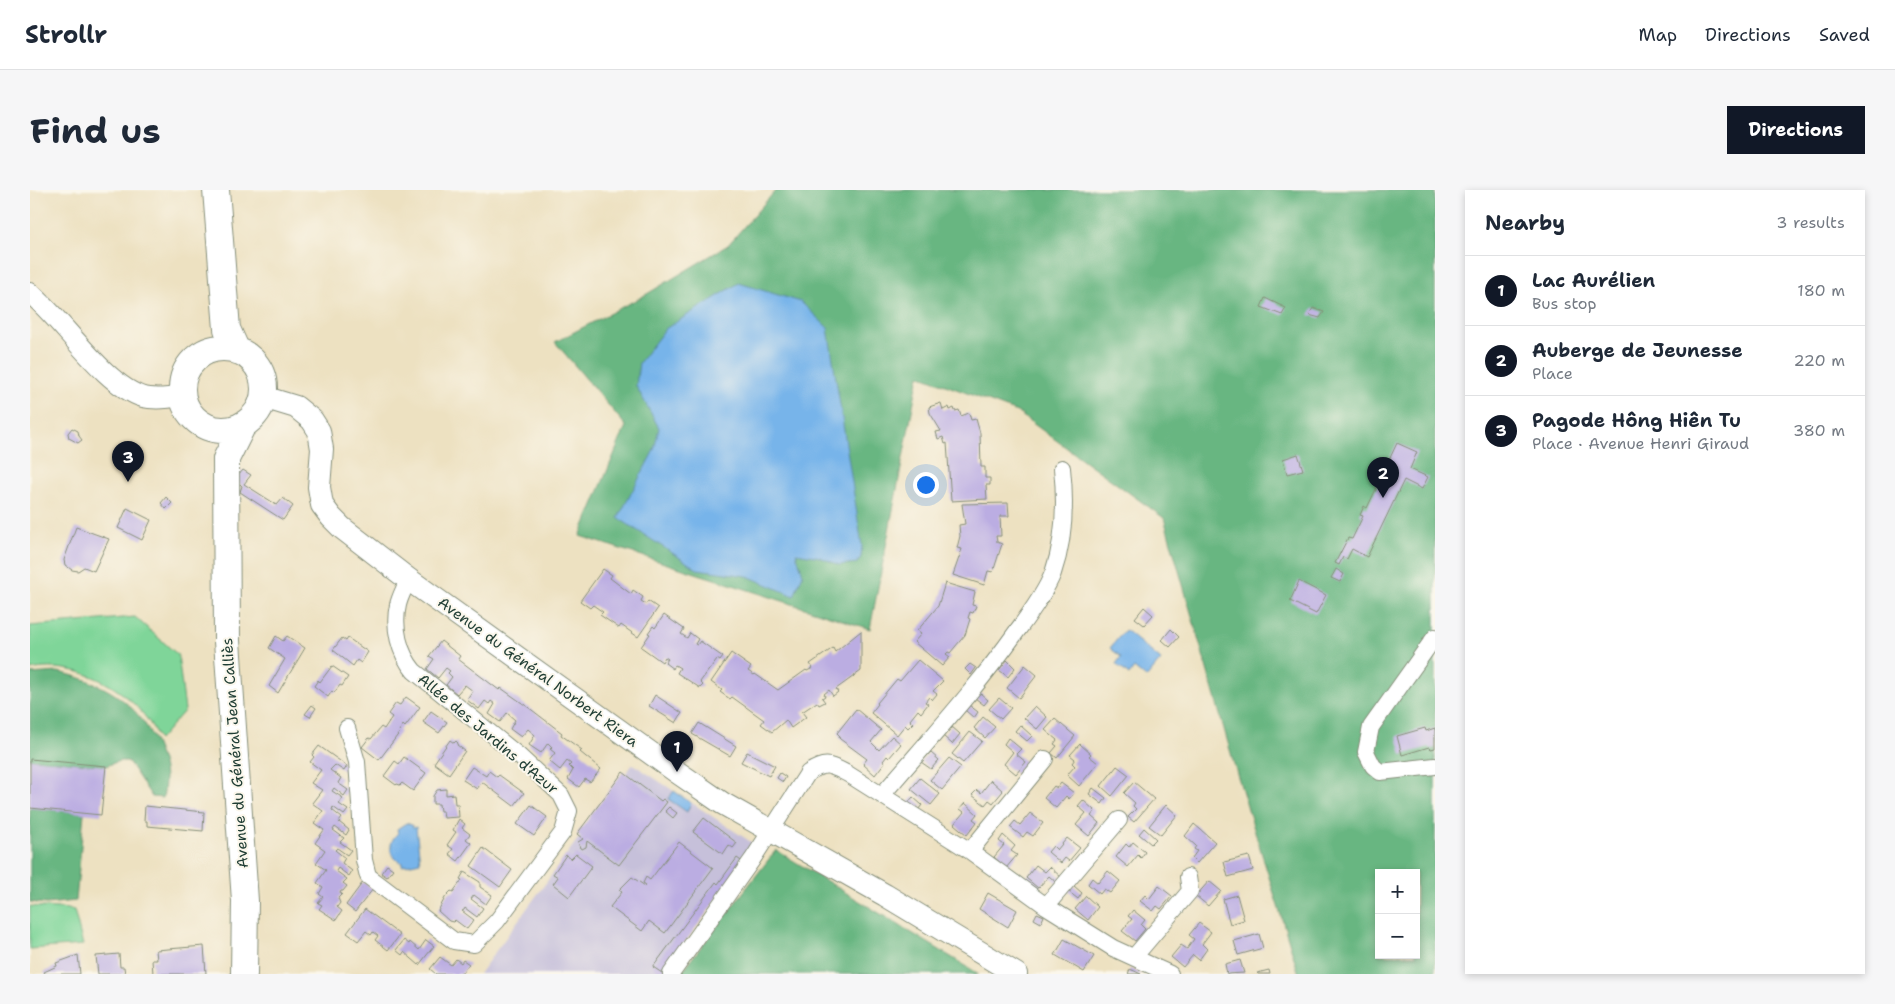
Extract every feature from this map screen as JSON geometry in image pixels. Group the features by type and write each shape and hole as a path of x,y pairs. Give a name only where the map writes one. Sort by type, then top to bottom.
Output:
{"main road":[{"path":"214,190 227,329 237,351"},
{"path":"207,351 212,330 214,190"},
{"path":"217,348 237,351 248,357 256,365 262,376 264,397 259,410 243,425 230,430 216,430 202,425 193,418 186,408 182,396 182,382 186,370 195,359 207,351 217,348"},
{"name":"Avenue du Général Norbert Riera","path":"264,397 296,407 312,420 319,431 322,449 319,487 322,505 342,528 408,579 722,803 772,830 1016,974"},
{"name":"Avenue du Général Jean Calliès","path":"202,425 215,465 228,532"},
{"name":"Avenue du Général Jean Calliès","path":"243,425 226,460 228,532 227,641 245,901 244,974"},
{"path":"245,901 254,974"}],"street":[{"path":"30,293 103,370 126,389 144,397 182,396"},
{"path":"882,795 996,662 1029,615 1053,574 1064,532 1065,502 1062,468"},
{"name":"Allée des Jardins d'Azur","path":"347,728 357,762 364,860 368,876 454,941 474,944 497,921 563,832 569,811 561,795 526,762 410,666 400,646 396,624 398,605 408,579"},
{"path":"1435,637 1370,727 1366,752 1372,766 1380,772 1435,766"},
{"path":"970,851 1045,759"},
{"path":"671,974 772,830 808,772 819,765 831,766 882,795 970,851 1046,906 1113,948 1170,974"},
{"path":"1046,906 1119,820"},
{"path":"1134,958 1190,891 1188,877"}],"shaded area":[{"path":"633,764 754,844 661,974 479,974"}],"green space":[{"path":"776,190 1435,190 1435,974 1299,974 1234,764 1164,518 1017,412 919,375 870,629 580,536 626,426 555,342 647,294 728,245"},
{"path":"135,617 178,655 185,710 159,740 150,723 138,708 123,694 106,683 88,675 69,670 49,668 30,670 30,626"},
{"path":"58,672 89,681 103,688 129,705 140,717 149,730 162,761 165,779 163,798 152,797 128,761 119,761 106,766 30,759 30,674"},
{"path":"30,808 84,813 76,901 46,904 30,902"},
{"path":"776,850 979,974 680,974"},
{"path":"30,906 74,910 83,945 30,949"}],"water":[{"path":"739,283 801,302 828,328 862,546 861,557 857,563 839,565 820,557 796,553 803,574 794,596 747,576 697,569 618,518 654,450 659,428 636,386 639,363 665,329"},
{"path":"1125,630 1161,660 1146,678 1134,668 1129,675 1116,664 1121,657 1110,648"},
{"path":"674,791 691,803 687,812 668,799"},
{"path":"406,823 412,825 413,828 416,827 420,862 402,866 402,863 392,854 391,845 398,833 397,829"}],"building":[{"path":"1265,298 1286,308 1282,315 1261,307"},
{"path":"1313,308 1324,312 1320,318 1309,315"},
{"path":"941,403 943,410 949,407 950,410 954,408 955,411 959,410 961,416 969,413 971,420 976,419 980,433 981,467 985,467 985,478 990,478 990,485 986,485 987,499 951,501 947,443 945,444 943,437 938,439 936,432 941,431 930,413 929,407"},
{"path":"72,428 78,431 82,440 78,443 69,438 68,433"},
{"path":"1397,443 1417,452 1410,469 1428,477 1422,489 1404,480 1367,557 1352,549 1347,559 1343,557 1339,565 1335,563 1348,538 1352,539 1363,516 1360,515 1364,506 1367,508 1385,470 1383,469 1387,459 1389,460"},
{"path":"1298,454 1303,470 1287,474 1283,459"},
{"path":"243,470 251,475 244,484 277,505 283,498 293,506 283,520 240,492 242,486 238,482 238,476"},
{"path":"166,497 172,503 166,509 161,503"},
{"path":"1008,503 1009,516 1000,516 1001,536 996,536 997,542 1002,544 993,572 988,571 984,585 953,575 962,549 957,548 960,536 959,525 965,524 962,504"},
{"path":"127,508 151,520 142,540 118,528"},
{"path":"76,527 109,539 94,571 84,567 78,571 72,570 65,565 64,560"},
{"path":"603,569 612,575 610,578 631,594 633,590 643,597 641,601 646,604 648,601 658,608 638,637 621,625 619,628 600,615 603,612 593,605 590,608 580,601"},
{"path":"1336,569 1344,574 1340,582 1331,578"},
{"path":"1299,581 1326,595 1316,614 1290,601"},
{"path":"945,583 975,592 972,605 976,606 973,613 970,612 965,635 950,653 946,654 950,657 942,666 914,642 921,634 917,631 938,606"},
{"path":"1144,607 1153,615 1144,625 1135,618"},
{"path":"664,615 684,629 681,634 687,638 690,633 698,639 695,644 697,645 700,641 723,657 720,661 717,659 700,682 703,685 700,688 677,673 680,668 675,665 673,669 665,663 668,659 665,657 662,662 641,647 653,626 655,628"},
{"path":"1171,629 1179,637 1170,647 1162,640"},
{"path":"861,631 861,671 836,689 838,692 833,696 829,690 824,694 825,696 822,698 825,702 819,705 817,702 802,712 806,717 791,728 786,720 772,732 761,724 764,720 732,697 730,699 720,692 722,690 711,682 731,653 751,667 748,671 778,690 806,670 813,668 810,664 833,648 835,652"},
{"path":"276,636 283,641 287,636 305,648 278,693 269,686 285,659 269,648"},
{"path":"342,638 346,641 348,638 368,652 361,663 357,660 353,666 333,650"},
{"path":"441,641 460,656 458,659 499,690 501,688 532,710 582,750 580,752 601,769 590,782 585,779 579,787 568,779 573,770 569,766 571,764 567,761 560,770 549,761 555,753 550,749 552,747 548,743 541,753 529,745 535,735 528,729 521,737 510,729 515,720 507,713 500,722 489,714 495,704 491,701 489,704 485,701 479,709 467,700 473,691 465,685 457,694 446,685 452,677 448,673 450,671 446,668 438,678 427,669 434,659 429,656"},
{"path":"918,660 943,681 933,691 937,694 932,700 929,697 925,702 928,704 921,713 918,710 910,720 913,723 908,728 905,725 897,735 871,713 897,679 900,681"},
{"path":"1007,660 1015,668 1008,677 999,670"},
{"path":"970,664 976,668 971,675 965,669"},
{"path":"1025,665 1037,675 1019,698 1007,688"},
{"path":"332,666 348,677 342,686 340,685 334,693 332,691 328,697 314,686 318,680 320,682"},
{"path":"980,693 988,700 984,705 975,698"},
{"path":"655,695 682,713 676,723 649,706"},
{"path":"406,697 420,707 405,727 403,725 379,760 362,747 381,727 384,729 392,717 388,714 396,703 400,705"},
{"path":"999,698 1011,708 1001,719 989,709"},
{"path":"312,705 316,708 310,717 305,714"},
{"path":"969,705 978,712 974,718 965,710"},
{"path":"1035,706 1047,717 1037,729 1024,718"},
{"path":"856,709 881,730 871,742 879,750 892,736 901,744 889,758 887,756 883,761 885,762 875,775 863,764 867,759 840,739 837,733"},
{"path":"431,711 447,722 439,733 423,722"},
{"path":"983,717 995,727 985,738 974,728"},
{"path":"1055,719 1075,736 1057,758 1051,753 1057,746 1054,744 1057,740 1045,730"},
{"path":"699,723 736,746 730,756 692,734"},
{"path":"1020,725 1032,736 1027,741 1015,731"},
{"path":"951,726 960,734 952,744 943,736"},
{"path":"1425,728 1426,731 1435,728 1435,748 1431,749 1429,747 1402,755 1397,736"},
{"path":"970,732 982,741 963,763 952,754"},
{"path":"1008,738 1021,749 1016,754 1026,762 1016,774 1004,764 1013,752 1004,744"},
{"path":"450,740 454,743 456,741 457,745 465,751 449,774 434,763"},
{"path":"1080,744 1091,754 1089,756 1098,763 1079,786 1067,775 1075,766 1072,763 1075,759 1070,755"},
{"path":"319,746 347,766 344,771 335,765 330,770 341,778 338,783 348,790 344,796 334,788 332,791 343,798 339,804 348,810 344,815 333,807 332,810 342,818 339,822 349,830 346,835 335,827 333,830 344,838 340,842 351,850 347,855 337,848 335,850 345,858 342,863 352,871 349,876 338,868 336,871 347,879 343,883 347,886 341,891 340,893 342,894 338,898 340,903 337,907 342,911 336,920 319,909 322,905 318,903 323,897 319,894 323,887 317,883 326,870 316,863 325,850 315,843 324,830 314,823 323,811 312,803 322,790 311,783 321,770 310,762 314,757 312,755"},
{"path":"747,752 775,766 769,776 741,762"},
{"path":"930,752 939,760 931,769 921,762"},
{"path":"404,757 426,773 413,791 402,783 396,785 384,776 395,761 399,764"},
{"path":"949,758 961,767 942,790 930,780"},
{"path":"30,759 106,766 101,815 30,808"},
{"path":"1117,766 1129,775 1112,796 1101,786"},
{"path":"472,767 486,776 489,771 497,777 499,775 524,793 514,806 482,782 477,789 463,780"},
{"path":"623,772 661,801 663,799 667,802 619,865 587,841 586,847 580,848 578,842 583,839 577,834"},
{"path":"780,773 786,777 783,782 777,778"},
{"path":"920,778 940,794 931,805 911,789"},
{"path":"991,780 1003,791 993,803 989,800 985,805 972,795 977,790 981,793"},
{"path":"1134,782 1154,799 1134,822 1128,817 1136,809 1133,806 1135,803 1124,793"},
{"path":"1061,783 1074,793 1069,799 1066,796 1056,808 1044,798 1054,786 1057,788"},
{"path":"1093,788 1106,798 1102,804 1089,794"},
{"path":"446,789 446,795 454,794 455,804 458,804 459,817 444,818 439,804 433,804 433,796 437,790"},
{"path":"913,797 922,805 915,814 905,806"},
{"path":"1083,800 1095,811 1091,816 1099,823 1089,836 1076,825 1086,813 1078,806"},
{"path":"965,803 977,814 973,819 977,822 967,835 954,824 964,812 960,809"},
{"path":"531,805 547,817 534,836 517,824"},
{"path":"1166,805 1177,815 1161,835 1149,826"},
{"path":"145,806 204,812 203,831 147,826 147,821 144,821"},
{"path":"669,807 677,813 673,818 665,811"},
{"path":"1030,813 1043,823 1033,836 1027,832 1023,837 1010,827 1015,821 1020,825"},
{"path":"704,818 737,843 733,848 729,845 723,854 693,832"},
{"path":"459,819 465,824 462,828 470,834 466,839 471,843 458,861 449,854 453,849 447,845 456,832 453,830"},
{"path":"1194,824 1215,842 1197,863 1192,858 1197,851 1194,849 1196,846 1185,836"},
{"path":"1144,828 1156,839 1151,844 1139,834"},
{"path":"1003,835 1015,846 1011,851 1017,855 1006,868 994,857 1004,845 999,841"},
{"path":"1067,838 1080,848 1069,861 1065,858 1061,863 1048,852 1053,846 1057,850"},
{"path":"679,842 713,868 665,933 649,921 642,931 610,907 622,892 619,890 632,877 645,886 643,883 646,877 650,880"},
{"path":"1133,842 1145,852 1141,858 1138,855 1128,867 1116,857 1126,844 1129,847"},
{"path":"483,848 512,870 500,887 471,866"},
{"path":"576,854 592,866 569,897 553,884 558,877 553,874 566,855 571,859"},
{"path":"1249,856 1253,870 1228,877 1224,862"},
{"path":"737,858 744,863 662,973 653,967 716,882 718,884"},
{"path":"387,865 393,869 387,877 381,873"},
{"path":"1036,865 1045,872 1050,867 1062,878 1057,883 1049,876 1038,888 1026,878"},
{"path":"1108,871 1120,881 1110,893 1104,889 1100,894 1088,884 1092,878 1098,883"},
{"path":"464,872 480,882 480,887 492,895 486,904 474,895 471,899 483,908 477,917 465,908 462,911 474,920 467,929 455,920 453,922 449,921 438,911 446,896 451,891 453,892 462,880 460,879"},
{"path":"1209,881 1221,891 1208,906 1196,896"},
{"path":"363,882 373,889 355,912 346,905"},
{"path":"1073,885 1082,893 1078,899 1068,891"},
{"path":"1159,886 1172,896 1161,909 1157,906 1153,911 1140,901 1145,895 1149,899"},
{"path":"988,893 1017,910 1008,927 979,909"},
{"path":"1237,895 1244,920 1230,924 1223,899"},
{"path":"1086,896 1098,907 1088,920 1075,909"},
{"path":"365,909 400,935 388,950 375,940 378,936 373,932 371,935 366,931 358,941 347,933"},
{"path":"1133,910 1145,920 1141,925 1145,929 1135,941 1122,931 1132,919 1128,916"},
{"path":"1037,913 1044,916 1041,923 1034,919"},
{"path":"1199,923 1211,932 1202,944 1207,949 1199,960 1193,955 1183,967 1171,957 1181,945 1187,949 1194,939 1189,935"},
{"path":"1259,934 1263,948 1238,955 1234,941"},
{"path":"1064,939 1094,956 1084,972 1055,955"},
{"path":"404,940 409,944 410,942 419,950 426,940 434,946 419,965 404,952 402,955 396,950"},
{"path":"204,946 206,974 153,974 152,960 157,960 156,950"},
{"path":"119,954 120,967 124,967 125,974 98,974 96,956"},
{"path":"78,955 80,974 45,974 44,972 57,966 56,963"},
{"path":"440,957 451,965 456,959 461,963 463,960 469,964 461,974 436,974 430,969"},
{"path":"1240,960 1244,973 1227,974 1225,964"},
{"path":"1130,969 1141,974 1128,974"},
{"path":"1269,970 1270,974 1257,973"}],"place":[{"name":"Pagode Hông Hiên Tu","path":"128,482"},
{"name":"Auberge de Jeunesse","path":"1383,498"},
{"name":"Lac Aurélien","path":"677,772"}]}
